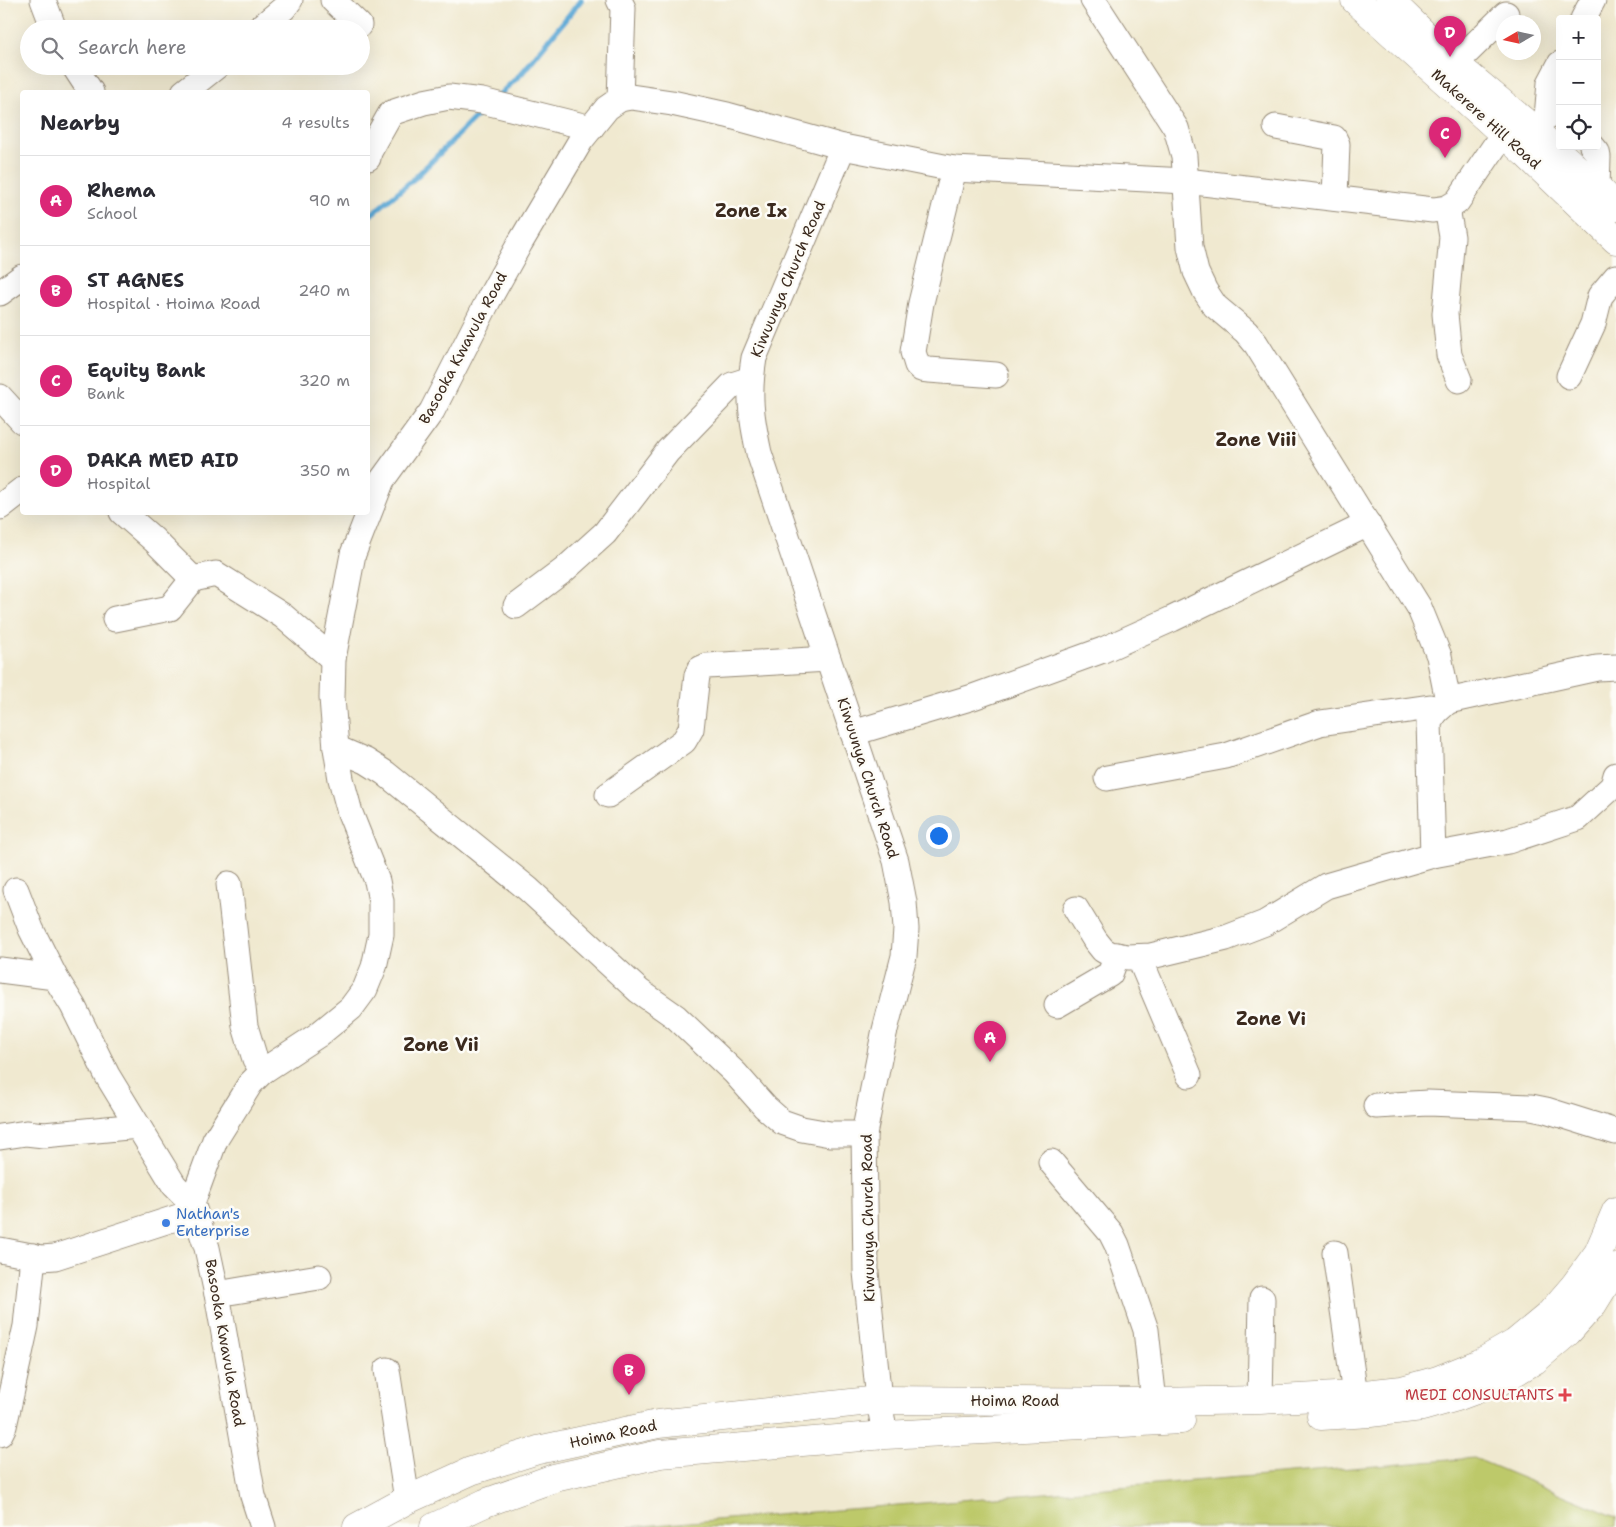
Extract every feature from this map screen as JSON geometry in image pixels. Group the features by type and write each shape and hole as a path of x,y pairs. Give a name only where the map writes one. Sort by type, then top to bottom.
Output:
{"main road":[{"name":"Makerere Hill Road","path":"1355,0 1534,124"},
{"name":"Makerere Hill Road","path":"1389,0 1455,64 1534,124 1616,207"},
{"name":"Makerere Hill Road","path":"1534,124 1526,154 1616,240"},
{"name":"Hoima Road","path":"357,1527 407,1500 471,1471 538,1450 658,1424 879,1400 1154,1402 1260,1400 1355,1395 1402,1390 1438,1380 1480,1363 1515,1343 1548,1314 1574,1286 1598,1253 1616,1211"},
{"name":"Hoima Road","path":"434,1527 486,1503 554,1478 660,1454 886,1434 1174,1420 1314,1416 1370,1413 1422,1407 1457,1397 1500,1381 1535,1360 1568,1332 1593,1304 1616,1267"}],"street":[{"path":"43,0 51,20"},
{"path":"270,20 290,0"},
{"path":"333,0 354,20"},
{"path":"619,0 623,8 626,98 672,103 728,115 844,147 954,169 1186,181 1433,210 1448,208 1457,202 1534,124 1556,72"},
{"path":"1093,0 1176,128 1184,156 1190,247 1196,272 1205,291 1215,306 1246,332 1256,344 1419,607 1439,656 1442,707 1429,722 1433,855"},
{"path":"1585,15 1593,0"},
{"path":"1455,64 1506,14"},
{"path":"80,75 90,90"},
{"path":"186,90 205,75"},
{"path":"370,150 391,113 424,102 448,97 482,101 590,128"},
{"name":"Basooka Kwavula Road","path":"370,511 382,480 432,411 490,297 581,140 607,108 626,98"},
{"path":"1276,127 1334,138 1338,144 1335,198"},
{"name":"Kiwuunya Church Road","path":"844,147 754,358 751,379 751,414 759,452 896,861 904,902 906,929 904,956 884,1034 864,1134 866,1272 879,1400 886,1434"},
{"path":"1595,150 1598,157 1596,187"},
{"path":"954,169 921,303 913,352 915,361 922,369 996,375"},
{"path":"1448,208 1452,237 1446,314 1449,355 1459,380"},
{"path":"1570,376 1593,324 1600,296 1616,277"},
{"path":"0,293 20,278"},
{"path":"516,606 564,570 605,533 668,451 732,385 751,379"},
{"path":"0,397 20,419"},
{"path":"0,507 20,492"},
{"path":"125,515 154,540 192,579"},
{"name":"Basooka Kwavula Road","path":"263,1527 252,1496 217,1294 207,1248 193,1207 215,1140 250,1084 263,1071 318,1035 351,1008 365,989 376,959 381,935 381,901 350,813 341,779 336,748 332,698 333,659 353,554 368,515"},
{"path":"853,733 973,697 1103,650 1172,619 1368,524"},
{"path":"115,619 170,608 192,579 216,574 283,616 333,659"},
{"path":"608,795 684,741 691,728 697,675 700,668 707,666 828,659"},
{"path":"1107,778 1226,756 1320,723 1430,707 1442,707 1597,668 1616,667"},
{"path":"336,748 366,761 385,773 528,889 639,991 676,1017 699,1038 782,1122 802,1129 830,1134 864,1134"},
{"path":"1076,909 1103,950 1110,954 1151,956 1226,938 1265,922 1326,886 1433,855 1508,841 1578,818 1613,786 1616,775"},
{"path":"229,884 244,1026 255,1059 263,1071"},
{"path":"0,1250 42,1258 55,1257 193,1207 174,1185 107,1075 74,1006 55,977 31,929 16,890"},
{"path":"1057,1004 1110,974 1128,956"},
{"path":"1128,956 1189,1075"},
{"path":"0,970 55,977"},
{"path":"1376,1106 1428,1103 1531,1107 1616,1132"},
{"path":"0,1137 26,1133 44,1135 138,1126"},
{"path":"1051,1162 1108,1228 1117,1245 1146,1330 1154,1402"},
{"path":"1334,1253 1355,1395"},
{"path":"0,1434 6,1418 26,1326 33,1256"},
{"path":"217,1294 320,1277"},
{"path":"1260,1400 1262,1299"},
{"path":"387,1370 407,1500"}],"green space":[{"path":"1474,1458 1616,1517 1616,1527 629,1527"}],"waterway":[{"path":"496,98 522,73 581,0"},
{"path":"370,215 415,178 485,108"}],"place":[{"name":"DAKA MED AID","path":"1450,57"},
{"name":"Equity Bank","path":"1445,158"},
{"name":"Rhema","path":"990,1062"},
{"name":"Nathan's Enterprise","path":"166,1223"},
{"name":"ST AGNES","path":"629,1395"},
{"name":"MEDI CONSULTANTS","path":"1565,1395"}],"district":[{"name":"Zone Ix","path":"751,211"},
{"name":"Zone Viii","path":"1256,440"},
{"name":"Zone Vi","path":"1271,1019"},
{"name":"Zone Vii","path":"441,1045"}]}
